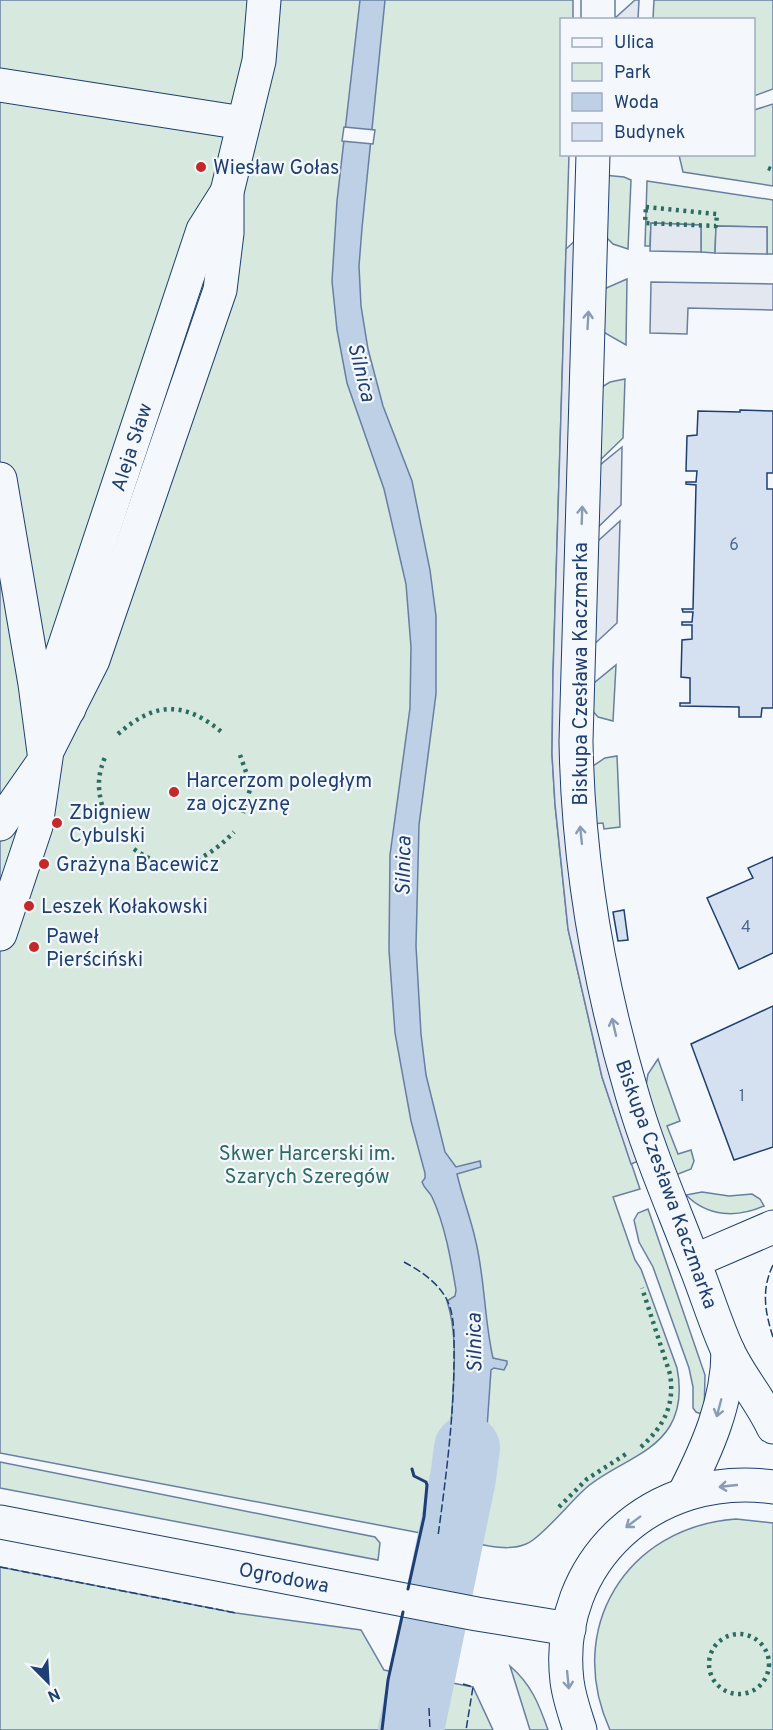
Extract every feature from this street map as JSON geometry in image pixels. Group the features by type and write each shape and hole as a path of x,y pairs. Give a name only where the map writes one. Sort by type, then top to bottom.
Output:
{"street":[{"name":"Aleja Sław","path":"0,824 45,760 93,660 220,290 227,232 227,192 259,61 264,0"},
{"path":"598,0 598,18"},
{"path":"0,85 243,123"},
{"name":"Biskupa Czesława Kaczmarka","path":"593,156 576,741 579,818 586,886 595,940 632,1096 728,1351 761,1403 773,1427"},
{"name":"Aleja Sław","path":"69,709 62,654 203,230 227,192"},
{"path":"0,479 35,684 45,760"},
{"path":"35,684 62,654"},
{"name":"Aleja Sław","path":"0,934 36,826 45,760"},
{"path":"694,1261 773,1227"},
{"name":"Biskupa Czesława Kaczmarka","path":"684,1494 707,1446 720,1407 728,1368 728,1351"},
{"path":"580,1730 567,1680 566,1655 569,1629 579,1590 606,1547 625,1528 646,1513 684,1494 731,1485 773,1487"},
{"name":"Ogrodowa","path":"0,1522 477,1614 569,1629"}],"green space":[{"name":"Skwer Harcerski im. Szarych Szeregów","path":"0,0 573,0 573,18 560,18 560,156 569,156 553,674 552,754 555,805 568,929 602,1077 640,1189 613,1197 677,1368 679,1390 676,1412 670,1426 653,1445 596,1480 532,1541 508,1548 0,1453"},
{"path":"654,0 773,0 773,89 755,96 755,18 653,18"},
{"path":"773,104 773,186 683,172 679,156 755,156 755,110"},
{"path":"603,175 631,180 628,249 613,244 606,237"},
{"path":"647,181 773,200 773,254 767,254 767,227 716,226 715,253 701,252 701,225 651,223 650,246 645,246"},
{"path":"627,279 626,345 605,333 599,324 604,289"},
{"path":"625,379 623,438 596,464 602,387 610,382"},
{"path":"616,665 613,721 598,717 591,709 594,683"},
{"path":"617,756 620,827 604,829 603,823 591,824 593,766 605,758"},
{"path":"658,1059 680,1121 667,1126 678,1154 691,1150 694,1161 691,1169 673,1176 645,1091 648,1074"},
{"path":"702,1192 729,1196 752,1194 760,1199 764,1206 733,1214 723,1213 704,1208 686,1195"},
{"path":"648,1209 705,1375 704,1415 693,1408 693,1387 689,1368 653,1267 639,1242 634,1220 638,1213"},
{"path":"0,1462 375,1537 380,1543 378,1560 0,1488"},
{"path":"736,1519 773,1523 773,1730 610,1730 598,1692 595,1656 601,1621 614,1590 636,1563 663,1541 697,1526"},
{"path":"0,1567 236,1613 361,1630 384,1670 473,1687 493,1730 0,1730"},
{"path":"510,1666 524,1680 534,1695 548,1730 530,1730"}],"shaded area":[{"path":"635,0 639,0 638,18 615,18"},
{"path":"651,223 701,225 701,252 650,251"},
{"path":"716,226 767,227 767,254 715,253"},
{"path":"580,236 565,734 646,1158 631,1164 602,1077 568,929 552,754 566,249"},
{"path":"651,282 773,284 773,310 688,308 687,334 650,333"},
{"path":"622,447 621,505 592,533 600,465"},
{"path":"620,521 617,623 588,650 592,541 599,540"}],"water":[{"path":"360,0 385,0 359,266 361,306 368,349 383,406 412,481 430,570 436,616 436,694 419,825 416,946 421,1034 426,1075 445,1152 456,1167 480,1161 481,1167 457,1174 478,1253 493,1358 507,1361 504,1370 494,1368 491,1370 487,1428 471,1543 438,1536 452,1411 454,1369 453,1327 447,1301 455,1296 456,1290 441,1219 432,1197 422,1182 425,1173 411,1121 395,1033 389,950 390,855 410,708 411,647 406,584 384,489 347,383 337,330 332,281 337,201"},
{"path":"412,1675 449,1682 447,1690 424,1717 429,1719 428,1730 393,1730 399,1694"}],"pier":[{"path":"344,127 375,130 373,144 342,141"}],"building":[{"path":"740,410 773,411 773,473 767,473 767,489 773,489 773,708 762,708 761,717 739,717 739,707 680,706 680,703 690,703 690,678 681,677 682,640 692,639 692,625 682,625 682,622 692,622 693,612 683,612 682,609 693,609 696,485 686,484 686,482 696,482 697,471 686,471 687,436 697,435 698,411 740,412"},
{"path":"773,857 773,953 739,969 707,898 753,878 748,868"},
{"path":"624,910 628,940 618,941 613,912"},
{"path":"773,1006 773,1147 734,1160 691,1044"}],"waterway":[{"name":"Silnica","path":"411,1730 463,1478 467,1448"}],"hedge":[{"path":"768,168 773,170"},
{"path":"646,207 717,214 716,226 645,223 646,207"},
{"path":"118,734 145,715 170,709 195,715 223,733"},
{"path":"102,805 99,780 106,755"},
{"path":"240,755 251,786 243,813"},
{"path":"134,849 161,863 187,863 211,852 234,832"},
{"path":"641,1447 662,1423 671,1396 670,1374 642,1288"},
{"path":"559,1507 587,1479 626,1454"},
{"path":"733,1634 745,1634 756,1639 764,1647 769,1664 767,1676 756,1689 745,1694 733,1694 722,1689 714,1681 709,1670 709,1658 714,1647 722,1639 733,1634"}],"fence":[{"path":"404,1262 423,1274 445,1295 453,1322 453,1402 438,1536"},
{"path":"773,1265 766,1292 768,1319 773,1337"},
{"path":"0,1567 236,1613"},
{"path":"463,1684 473,1687 466,1730"},
{"path":"429,1708 430,1730"}],"wall":[{"path":"408,1589 424,1517 427,1485 426,1482 414,1476 412,1469"},
{"path":"382,1730 388,1680 403,1612"}],"place":[{"name":"Wiesław Gołas","path":"201,167"},
{"name":"Harcerzom poległym za ojczyznę","path":"174,792"},
{"name":"Zbigniew Cybulski","path":"57,823"},
{"name":"Grażyna Bacewicz","path":"44,864"},
{"name":"Leszek Kołakowski","path":"29,906"},
{"name":"Paweł Pierściński","path":"34,947"}]}
